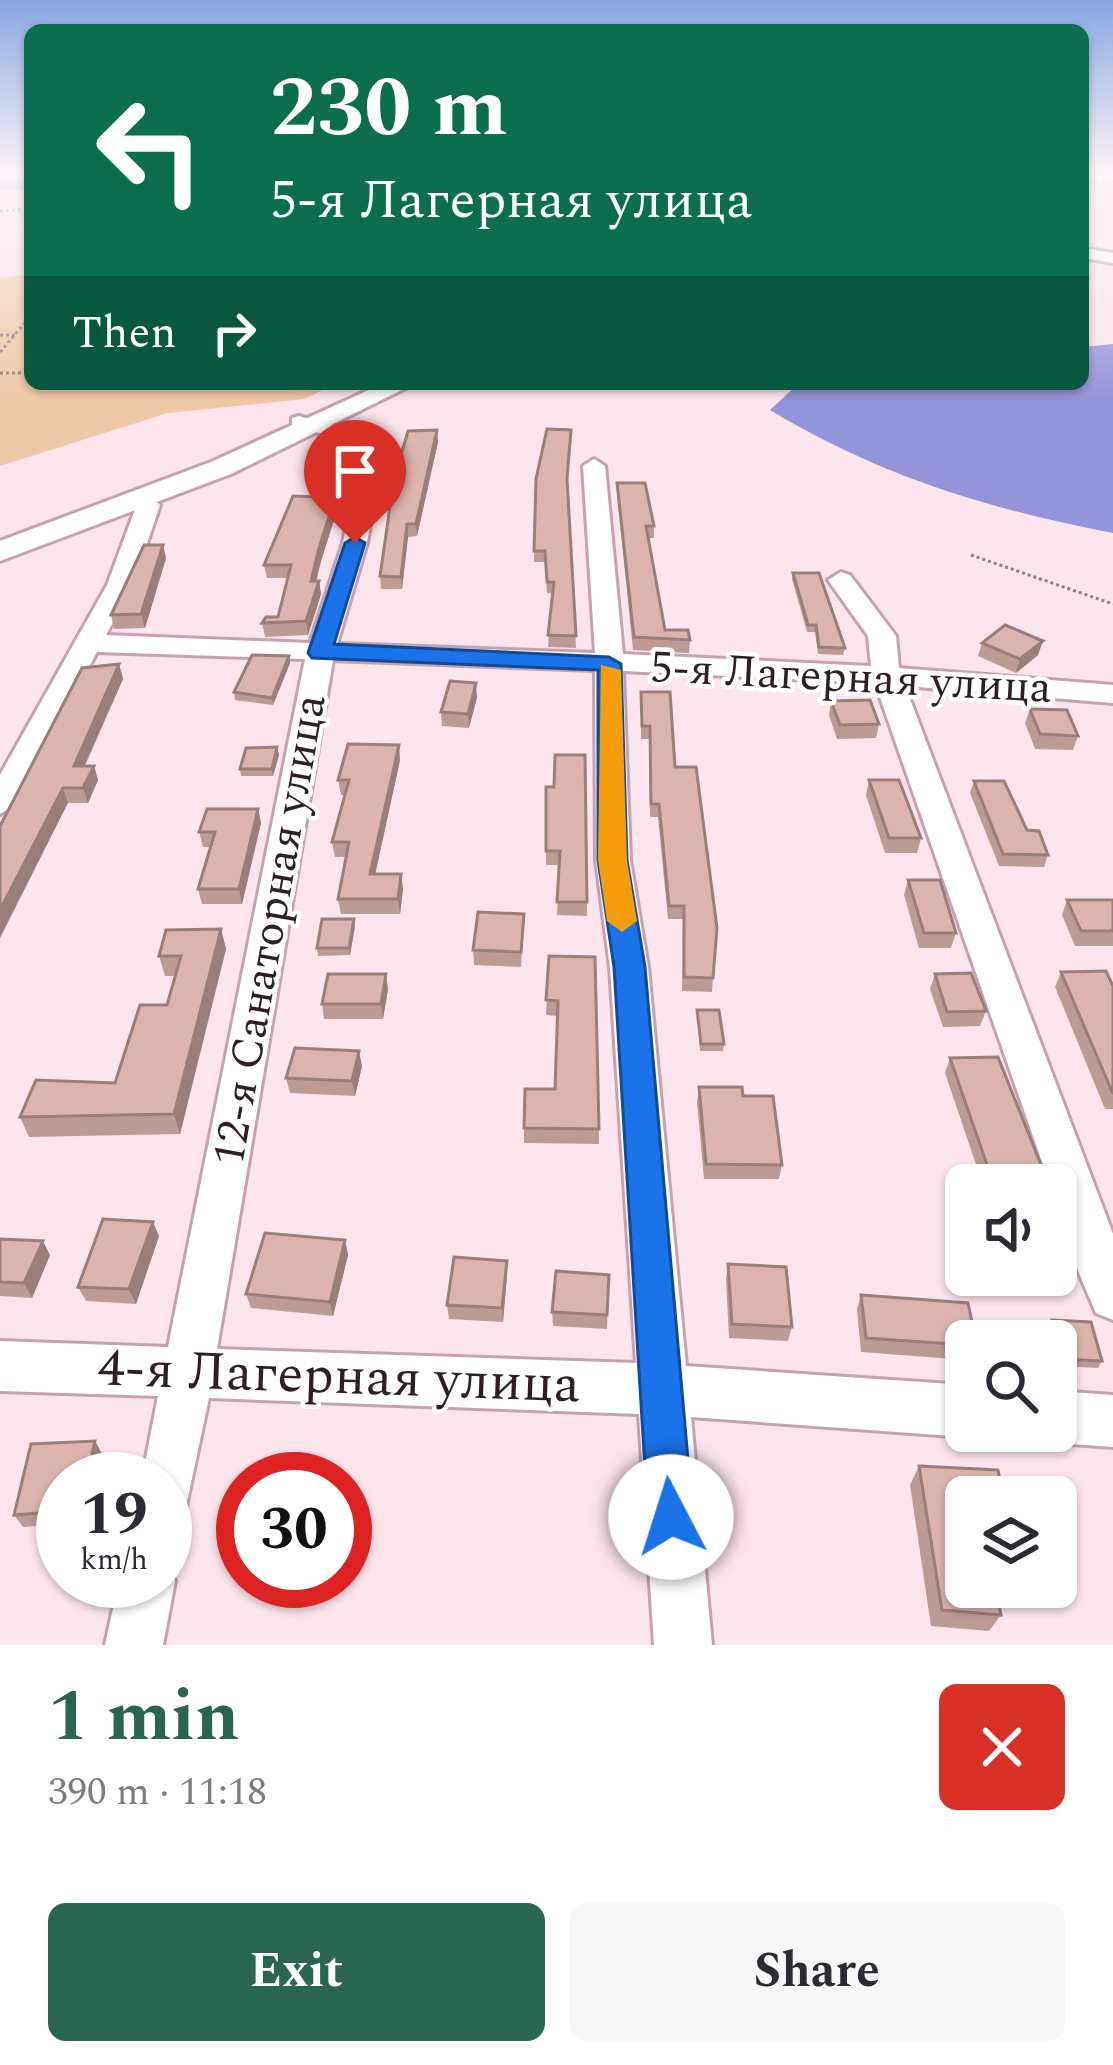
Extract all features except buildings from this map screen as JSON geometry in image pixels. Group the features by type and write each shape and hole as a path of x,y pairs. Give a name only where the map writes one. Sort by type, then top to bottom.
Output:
{"main road":[{"path":"0,540 307,424 370,390"},
{"path":"0,552 139,499 388,390"}],"street":[{"name":"12-я Санаторная улица","path":"174,1452 320,653 355,543 373,441 307,424"},
{"path":"594,466 609,664 613,860 629,967 683,1645"},
{"path":"0,804 120,585 148,505 139,499"},
{"path":"841,580 882,636 886,674 1113,1298"},
{"name":"5-я Лагерная улица","path":"86,644 320,653 346,649 886,674 1113,694"},
{"name":"4-я Лагерная улица","path":"0,1366 659,1389 945,1409"},
{"path":"1077,1418 1113,1421"},
{"path":"134,1645 142,1608"}],"path":[{"path":"0,352 24,324"},
{"path":"0,335 15,335"},
{"path":"971,555 1113,604"}],"shaded area":[{"path":"24,275 24,390 323,390 304,399 168,413 0,466 0,278"},
{"path":"1113,344 1113,533 1022,513 894,472 770,410 792,390 1089,390 1089,346"}],"slow traffic":[{"path":"609,670 613,860 622,921"}],"route":[{"path":"355,543 320,653 346,649 609,664 613,860 629,967 671,1517"}]}
